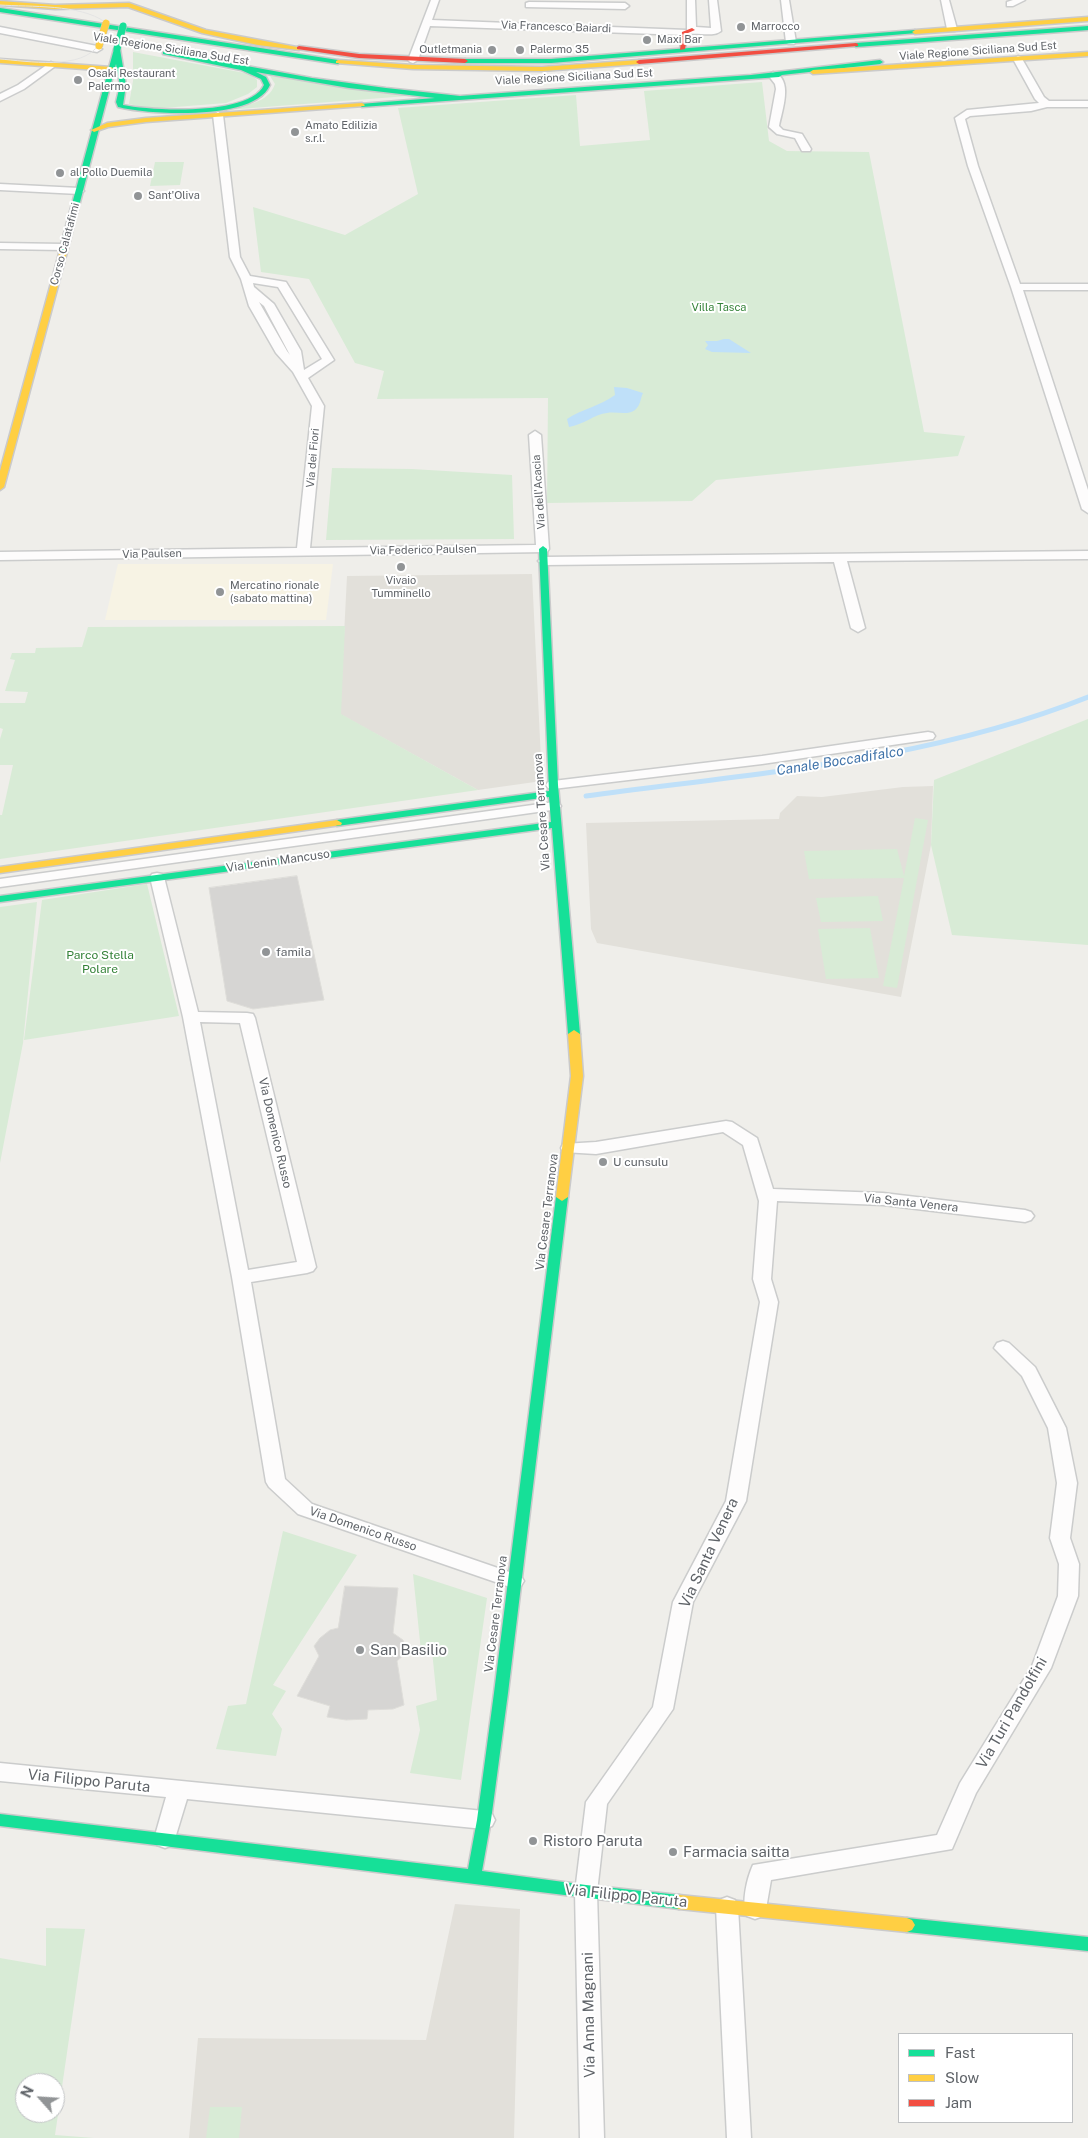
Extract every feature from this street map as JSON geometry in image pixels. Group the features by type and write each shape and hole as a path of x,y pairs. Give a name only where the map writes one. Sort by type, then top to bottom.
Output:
{"street":[{"path":"413,60 435,0"},
{"path":"682,50 689,31 691,0"},
{"path":"713,0 716,31 744,45"},
{"path":"785,0 791,42"},
{"path":"945,0 952,29"},
{"path":"1010,4 1021,0"},
{"path":"0,3 92,13 101,16 106,23 98,47 86,56 72,60 35,64"},
{"path":"18,5 60,7 129,3"},
{"name":"Viale Regione Siciliana Sud Est","path":"129,3 184,26 220,36 312,51 413,60 542,61 1088,19"},
{"name":"Corso Calatafimi","path":"0,487 94,130 125,25 129,3"},
{"path":"0,10 125,25"},
{"path":"529,12 624,14"},
{"name":"Via Francesco Baiardi","path":"426,22 529,12 624,14 689,31 716,31"},
{"name":"Viale Regione Siciliana Sud Est","path":"0,22 130,44"},
{"name":"Viale Regione Siciliana Sud Est","path":"125,25 184,26"},
{"name":"Viale Regione Siciliana Sud Est","path":"125,25 286,56 354,63 462,69 542,69 1088,28"},
{"path":"0,30 98,47"},
{"name":"Viale Regione Siciliana Sud Est","path":"512,80 599,77 1088,44"},
{"path":"117,49 123,85 119,102 120,106 136,112 224,107 249,101 264,92 267,85 264,78 238,68"},
{"name":"Viale Regione Siciliana Sud Est","path":"238,68 154,49 362,76"},
{"path":"754,76 948,53"},
{"name":"Viale Regione Siciliana Sud Est","path":"94,130 107,125 146,120 1088,54"},
{"path":"542,69 614,55"},
{"path":"1018,59 1040,99 1047,104"},
{"path":"0,61 111,69"},
{"path":"0,98 20,87 51,65"},
{"path":"238,68 372,89 460,98"},
{"path":"773,75 780,83 781,89 774,127 780,132 799,136 806,149"},
{"path":"381,77 426,79"},
{"path":"1088,104 1047,104 1031,108 967,113 960,118 973,166 1016,287 1088,509"},
{"name":"Viale Regione Siciliana Sud Est","path":"101,105 109,112 120,116 146,120"},
{"name":"Via dei Fiori","path":"218,115 235,257 248,283 255,306 282,353 300,373 318,406 303,551"},
{"path":"0,186 79,191"},
{"path":"0,246 64,247"},
{"path":"248,283 282,284 328,360 300,373"},
{"path":"1016,287 1088,287"},
{"name":"Via dell'Acacia","path":"534,435 544,555"},
{"name":"Via Federico Paulsen","path":"303,551 839,557 1088,555"},
{"name":"Via Paulsen","path":"0,556 303,551"},
{"name":"Via Cesare Terranova","path":"474,1876 484,1820 577,1076 554,795 544,555"},
{"path":"839,557 858,628"},
{"name":"Via Lenin Mancuso","path":"0,883 762,760 928,736"},
{"path":"0,870 554,795"},
{"name":"Via Lenin Mancuso","path":"0,899 556,824"},
{"name":"Via Domenico Russo","path":"157,877 191,1017 276,1482 305,1509 514,1581"},
{"name":"Via Domenico Russo","path":"191,1017 248,1018 307,1267 240,1277"},
{"name":"Via Santa Venera","path":"569,1148 596,1148 726,1126 751,1142 768,1201 762,1279 769,1302 736,1501 683,1602 663,1708 597,1802 586,1892"},
{"name":"Via Santa Venera","path":"766,1195 883,1199 1024,1216"},
{"name":"Via Turi Pandolfini","path":"755,1910 761,1872 944,1843 967,1790 1041,1668 1068,1596 1069,1564 1060,1538 1067,1484 1058,1428 1029,1372 1003,1348"},
{"name":"Via Filippo Paruta","path":"0,1772 484,1820"},
{"path":"166,1839 179,1790"},
{"name":"Via Filippo Paruta","path":"0,1820 474,1876 586,1892 1088,1944"},
{"name":"Via Anna Magnani","path":"586,1892 592,2138"},
{"path":"727,1907 739,2138"}],"shaded area":[{"name":"Mercatino rionale (sabato mattina)","path":"118,564 333,564 326,620 105,620"},
{"path":"532,574 542,781 478,790 340,714 347,576"},
{"path":"933,786 931,845 901,997 597,943 591,929 586,823 779,819 780,813 797,796 822,797 903,787"},
{"path":"455,1904 520,1909 514,2138 189,2138 198,2038 426,2040"}],"green space":[{"path":"133,52 250,74 257,80 257,87 248,94 226,103 150,109 129,104 133,81"},
{"path":"270,76 408,96 226,110 255,103 267,96 275,84"},
{"name":"Villa Tasca","path":"762,82 769,141 787,151 869,152 924,432 965,436 958,456 716,480 692,501 547,503 548,398 377,399 384,371 355,363 309,279 261,272 253,207 345,235 418,194 398,108 576,95 580,146 650,140 644,91"},
{"path":"155,162 184,162 180,185 150,186"},
{"path":"332,468 412,469 512,475 514,539 326,540"},
{"path":"345,626 341,714 478,790 0,859 0,815 2,815 13,765 0,765 0,739 3,729 0,728 0,703 25,703 28,692 5,691 15,660 10,659 12,653 35,653 36,648 82,647 88,627"},
{"path":"1088,719 1088,945 952,935 931,845 934,780"},
{"path":"915,818 928,820 897,988 883,986 904,878 809,879 804,851 897,849 904,876"},
{"name":"Parco Stella Polare","path":"147,884 179,1016 24,1040 42,900"},
{"path":"878,896 883,921 821,922 816,898"},
{"path":"37,902 23,1043 0,1163 0,907"},
{"path":"870,928 879,978 826,979 818,929"},
{"path":"283,1531 357,1555 273,1685 286,1691 272,1714 282,1729 276,1756 216,1749 228,1706 246,1704"},
{"path":"413,1574 487,1598 461,1780 410,1773 420,1730 416,1706 437,1700 432,1651 421,1651"},
{"path":"46,1928 85,1929 64,2073 15,2073 15,2123 57,2123 55,2135 94,2138 0,2138 0,1958 46,1966"},
{"path":"210,2107 242,2107 239,2138 206,2138"}],"water":[{"path":"729,339 751,353 712,352 705,349 708,345 705,341"},
{"path":"614,387 627,388 643,393 635,410 629,413 602,414 569,427 567,419 615,395"}],"building":[{"name":"famila","path":"297,876 324,1000 253,1009 227,1001 209,888"},
{"name":"San Basilio","path":"345,1586 398,1588 393,1633 403,1640 406,1653 397,1661 404,1705 393,1709 368,1710 367,1719 346,1720 327,1717 330,1706 297,1696 319,1656 314,1646 330,1630 338,1628"}],"waterway":[{"name":"Canale Boccadifalco","path":"586,796 840,762 903,750 966,736 1027,719 1088,697"}],"tram line":[{"path":"0,5 69,9 95,16 105,22 99,44 91,52 80,58 53,62 0,59"}],"traffic: fast":[{"path":"0,10 338,62"},
{"path":"117,49 123,26"},
{"path":"856,45 1088,28"},
{"path":"465,61 551,61 915,32"},
{"path":"63,252 117,49"},
{"path":"117,49 123,85 119,102 120,106 133,109 190,111 246,102 260,96 267,85 264,78 244,70"},
{"path":"165,53 312,80 460,98"},
{"path":"754,76 880,62"},
{"path":"362,105 779,75"},
{"path":"543,549 553,785 574,1034"},
{"path":"337,823 554,793"},
{"path":"0,899 556,824"},
{"path":"474,1876 484,1820 501,1693 562,1197"},
{"path":"0,1820 679,1902"},
{"path":"907,1925 1088,1944"}],"traffic: slow":[{"path":"0,3 55,7 129,5 204,32 258,43 299,48"},
{"path":"915,32 1088,19"},
{"path":"99,46 106,23"},
{"path":"813,72 1088,54"},
{"path":"0,61 111,69"},
{"path":"338,62 413,67 542,69 639,62"},
{"path":"94,130 107,125 146,120 362,105"},
{"path":"0,487 63,252"},
{"path":"0,870 337,823"},
{"path":"562,1197 577,1076 574,1034"},
{"path":"679,1902 907,1925"}],"traffic: jam":[{"path":"682,49 685,32 692,30"},
{"path":"639,62 856,45"},
{"path":"299,48 359,56 465,61"}],"place":[{"name":"Marrocco","path":"741,27"},
{"name":"Maxi Bar","path":"647,40"},
{"name":"Outletmania","path":"492,50"},
{"name":"Palermo 35","path":"520,50"},
{"name":"Osaki Restaurant Palermo","path":"78,80"},
{"name":"Amato Edilizia s.r.l.","path":"295,132"},
{"name":"al Pollo Duemila","path":"60,173"},
{"name":"Sant'Oliva","path":"138,196"},
{"name":"Vivaio Tumminello","path":"401,567"},
{"name":"Mercatino rionale (sabato mattina)","path":"220,592"},
{"name":"famila","path":"266,952"},
{"name":"U cunsulu","path":"603,1162"},
{"name":"San Basilio","path":"360,1650"},
{"name":"Ristoro Paruta","path":"533,1841"},
{"name":"Farmacia saitta","path":"673,1852"}]}
